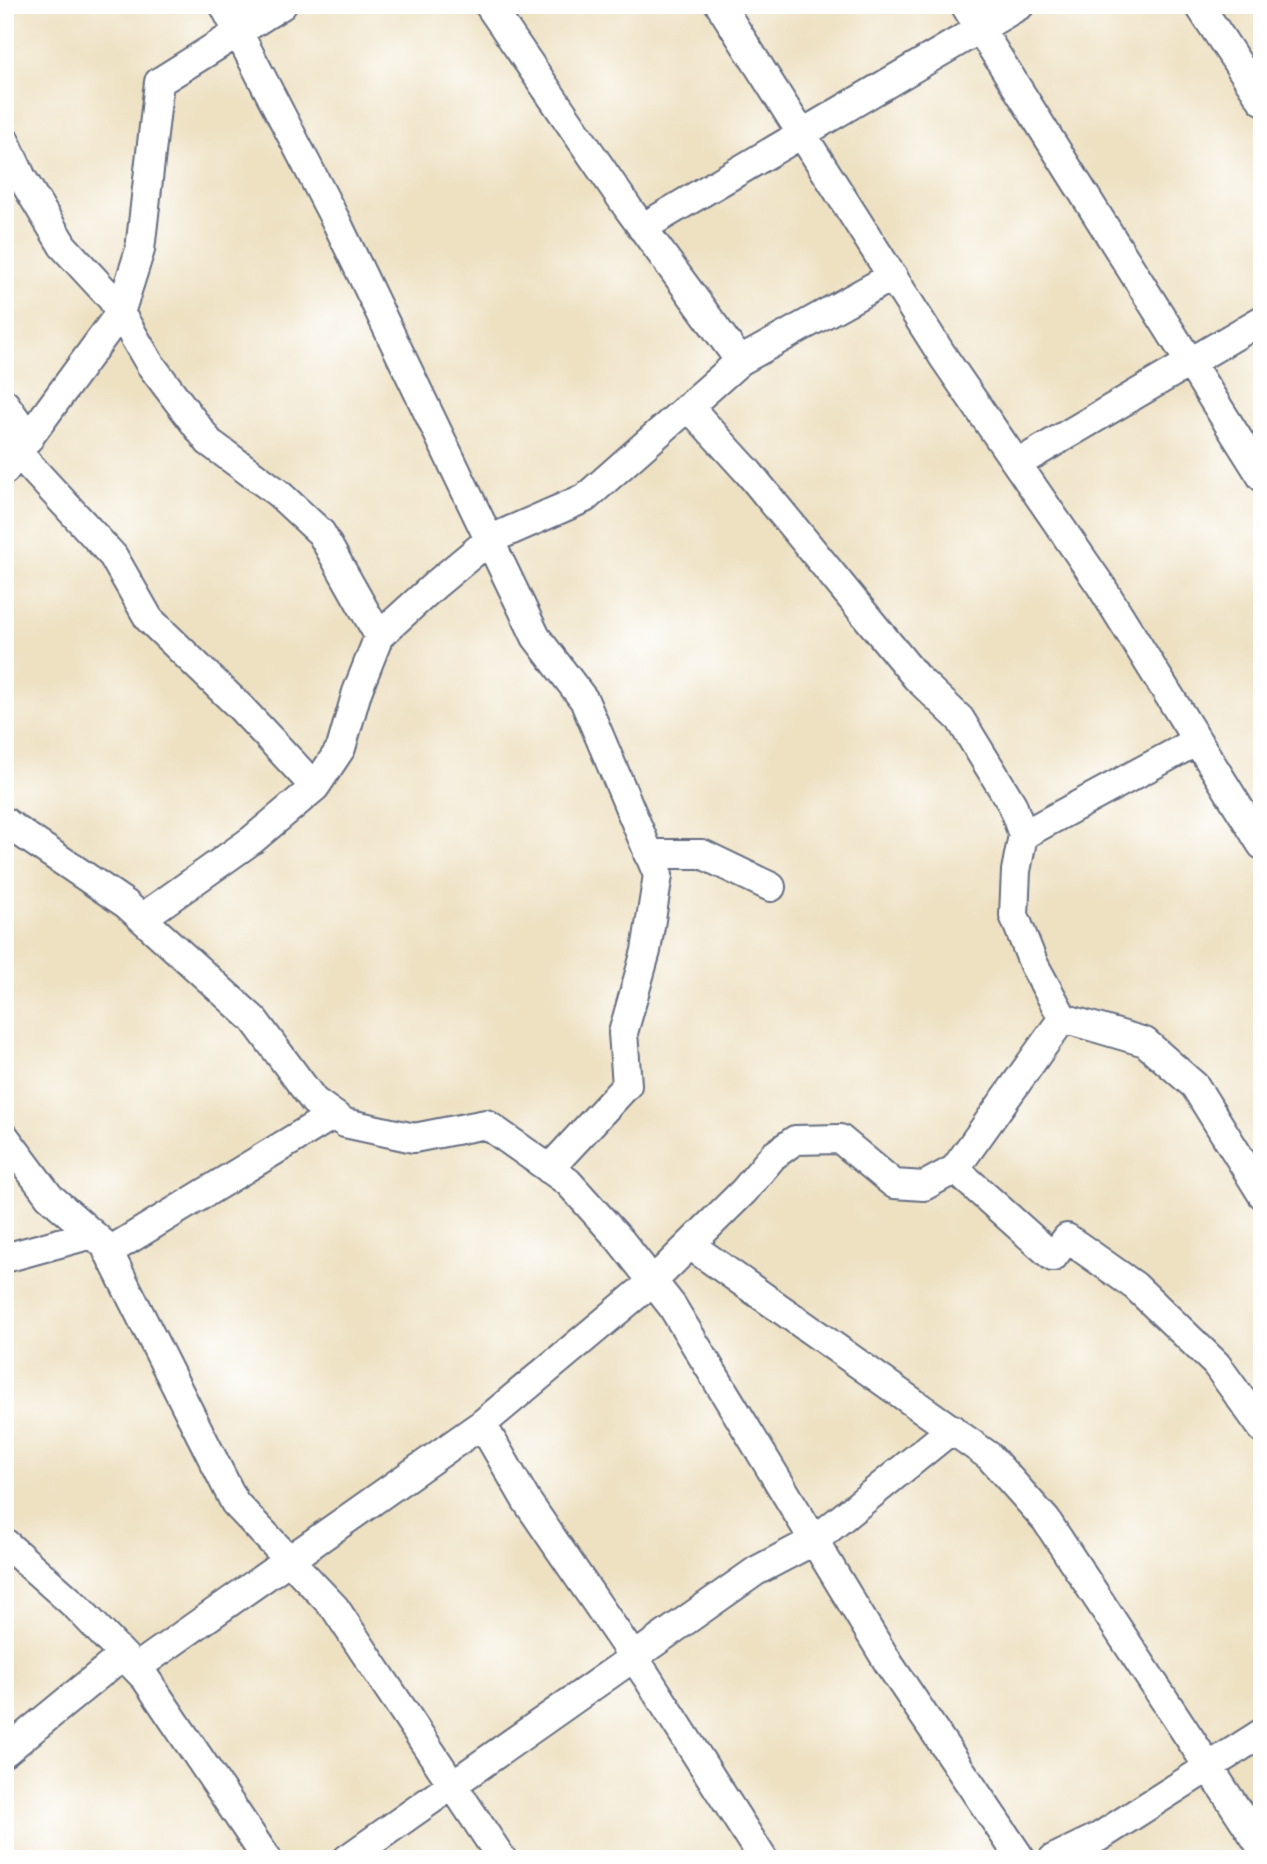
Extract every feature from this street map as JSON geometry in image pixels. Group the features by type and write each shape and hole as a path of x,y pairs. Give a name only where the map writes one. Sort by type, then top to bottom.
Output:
{"street":[{"path":"224,5 337,223 536,637 584,700 658,875 646,950 623,1033 627,1085 549,1169"},
{"path":"17,454 120,313 140,250 159,82 282,5"},
{"path":"489,5 642,228 740,361"},
{"path":"720,5 893,276 1101,586 1262,845"},
{"path":"642,228 802,132 972,17 1020,5"},
{"path":"1199,5 1262,100"},
{"path":"972,17 1262,477"},
{"path":"5,141 23,178 63,246 120,313 150,364 209,442 278,493 321,533 379,636"},
{"path":"142,918 252,840 315,787 341,748 357,692 379,636 489,541 585,498 740,361 893,276"},
{"path":"1017,464 1262,320"},
{"path":"5,404 17,454 113,556 149,619 240,707 315,787"},
{"path":"689,407 748,473 916,677 960,719 1012,804 1023,835 1016,871 1014,915 1034,965 1063,1018 1145,1042 1195,1086 1262,1194"},
{"path":"1023,835 1197,741"},
{"path":"5,822 126,904 142,918 254,1020 314,1101 345,1123 414,1138 486,1124 568,1182 653,1281 687,1329 889,1664 1021,1859"},
{"path":"649,854 702,854 771,887"},
{"path":"7,1747 129,1661 290,1560 482,1424 653,1281 744,1191 773,1156 795,1140 840,1139 894,1184 924,1185 955,1169 1063,1018"},
{"path":"5,1258 100,1243 333,1115"},
{"path":"5,1137 49,1196 100,1243 235,1503 335,1608 502,1859"},
{"path":"955,1169 1053,1257 1067,1238 1135,1286 1216,1364 1262,1428"},
{"path":"690,1245 989,1456 1046,1520 1262,1848"},
{"path":"482,1424 526,1500 635,1659 763,1859"},
{"path":"347,1859 635,1659 756,1571 814,1539 952,1429"},
{"path":"5,1543 77,1607 129,1661 267,1859"},
{"path":"1053,1859 1099,1837 1262,1733"}]}
